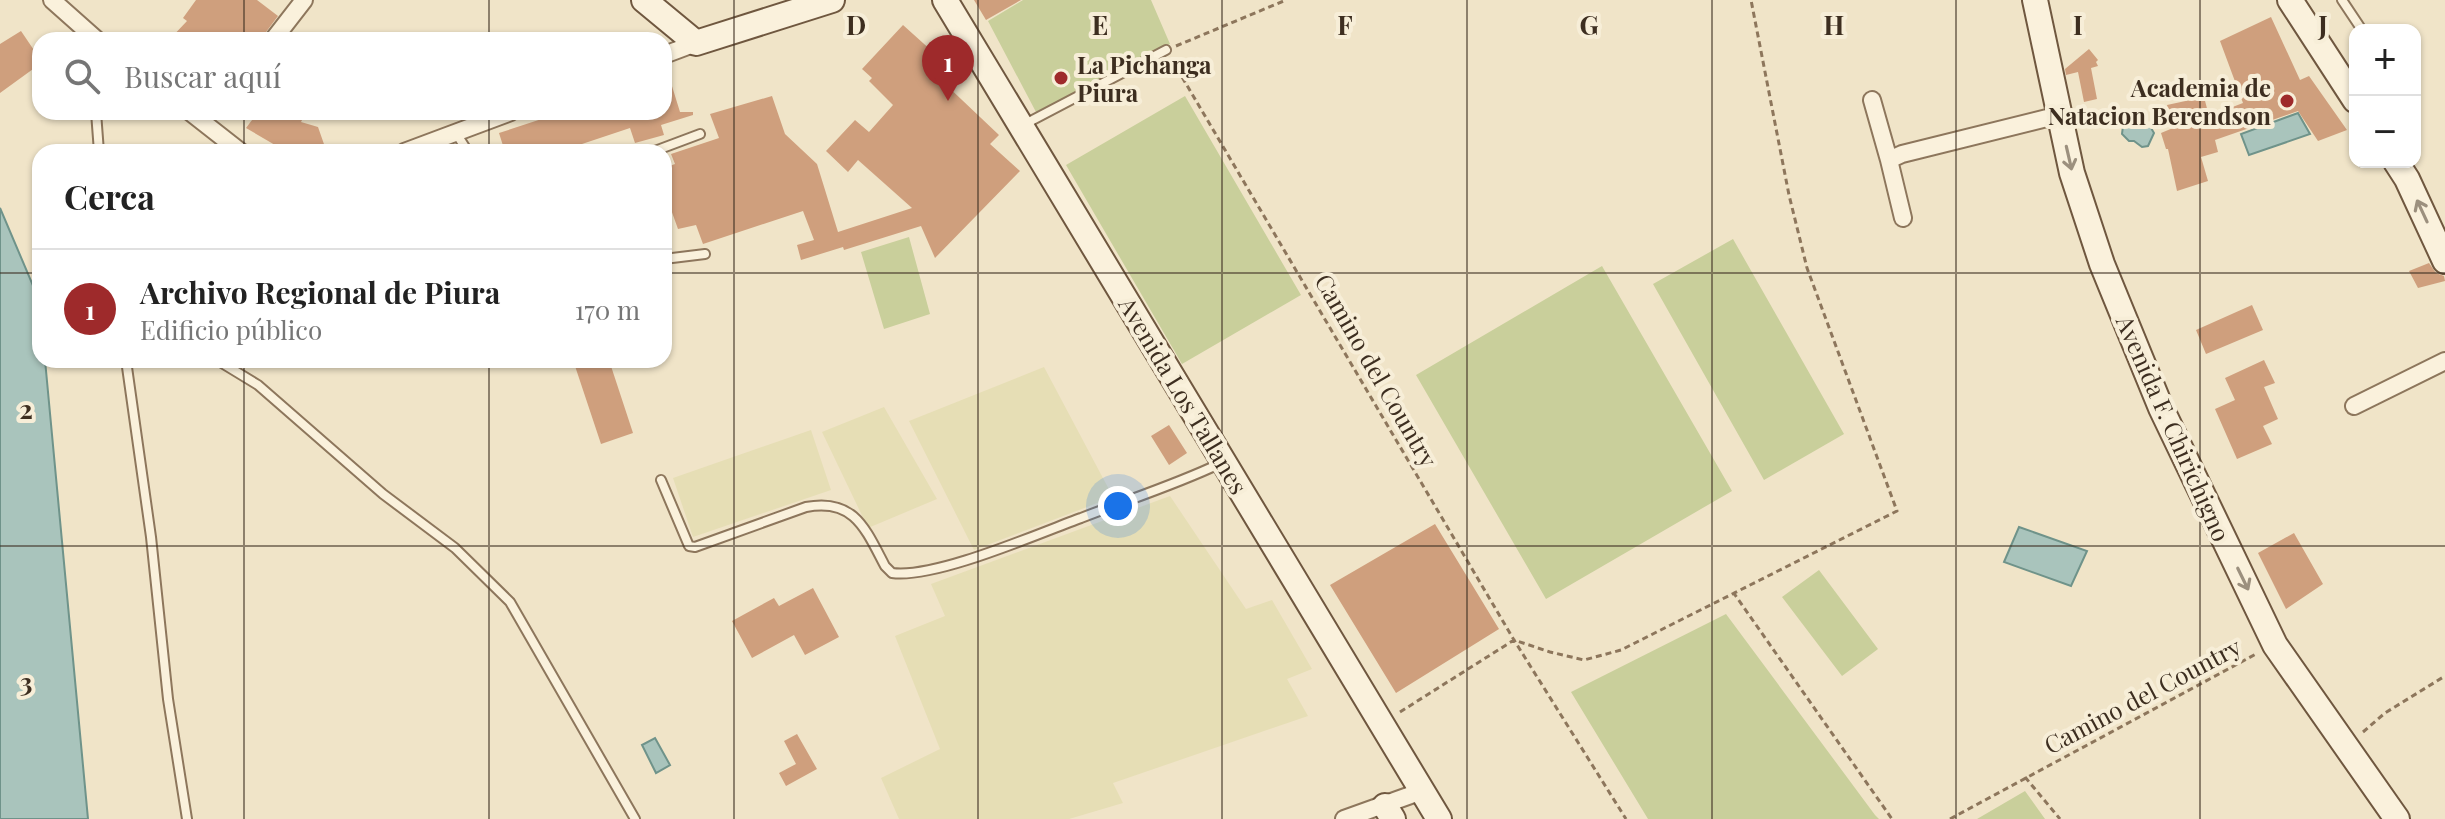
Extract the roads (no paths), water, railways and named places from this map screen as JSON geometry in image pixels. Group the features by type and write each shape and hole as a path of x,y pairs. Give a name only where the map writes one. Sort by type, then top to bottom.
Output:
{"main road":[{"path":"644,0 696,43 832,0"},
{"name":"Avenida Los Tallanes","path":"945,0 1439,819"},
{"name":"Avenida F. Chirichigno","path":"2035,0 2072,173 2108,278 2161,408 2275,645 2397,819"},
{"path":"2290,0 2349,88"},
{"path":"2400,168 2445,261"}],"street":[{"path":"52,0 88,32"},
{"path":"279,32 304,0"},
{"path":"672,52 696,43"},
{"path":"1872,100 1903,218"},
{"path":"1889,160 1902,154 2059,115"},
{"path":"200,120 231,144"},
{"path":"426,144 490,120"},
{"path":"2354,406 2445,361"},
{"path":"1344,819 1389,812 1422,791"}],"lane":[{"path":"2342,0 2358,24"},
{"path":"1021,126 1166,50"},
{"path":"97,120 98,144"},
{"path":"456,133 463,144"},
{"path":"672,144 700,134"},
{"path":"672,258 705,254"},
{"path":"127,368 168,699 187,819"},
{"path":"230,368 258,385 383,494 455,548 502,592 635,819"},
{"path":"661,480 689,546 695,547 806,507 824,504 852,513 885,566 892,573 901,574 926,571 1011,544 1224,462"}],"water":[{"path":"2298,113 2310,134 2249,155 2241,134"},
{"path":"2135,119 2154,133 2148,146 2142,147 2129,141 2122,134 2123,126"},
{"path":"0,208 32,283 32,368 46,368 88,819 0,819"},
{"path":"2019,527 2087,551 2071,586 2004,562"},
{"path":"655,738 670,765 656,773 642,745"}],"place":[{"name":"La Pichanga Piura","path":"1061,78"},
{"name":"Archivo Regional de Piura","path":"948,101"},
{"name":"Academia de Natacion Berendson","path":"2287,101"}]}
